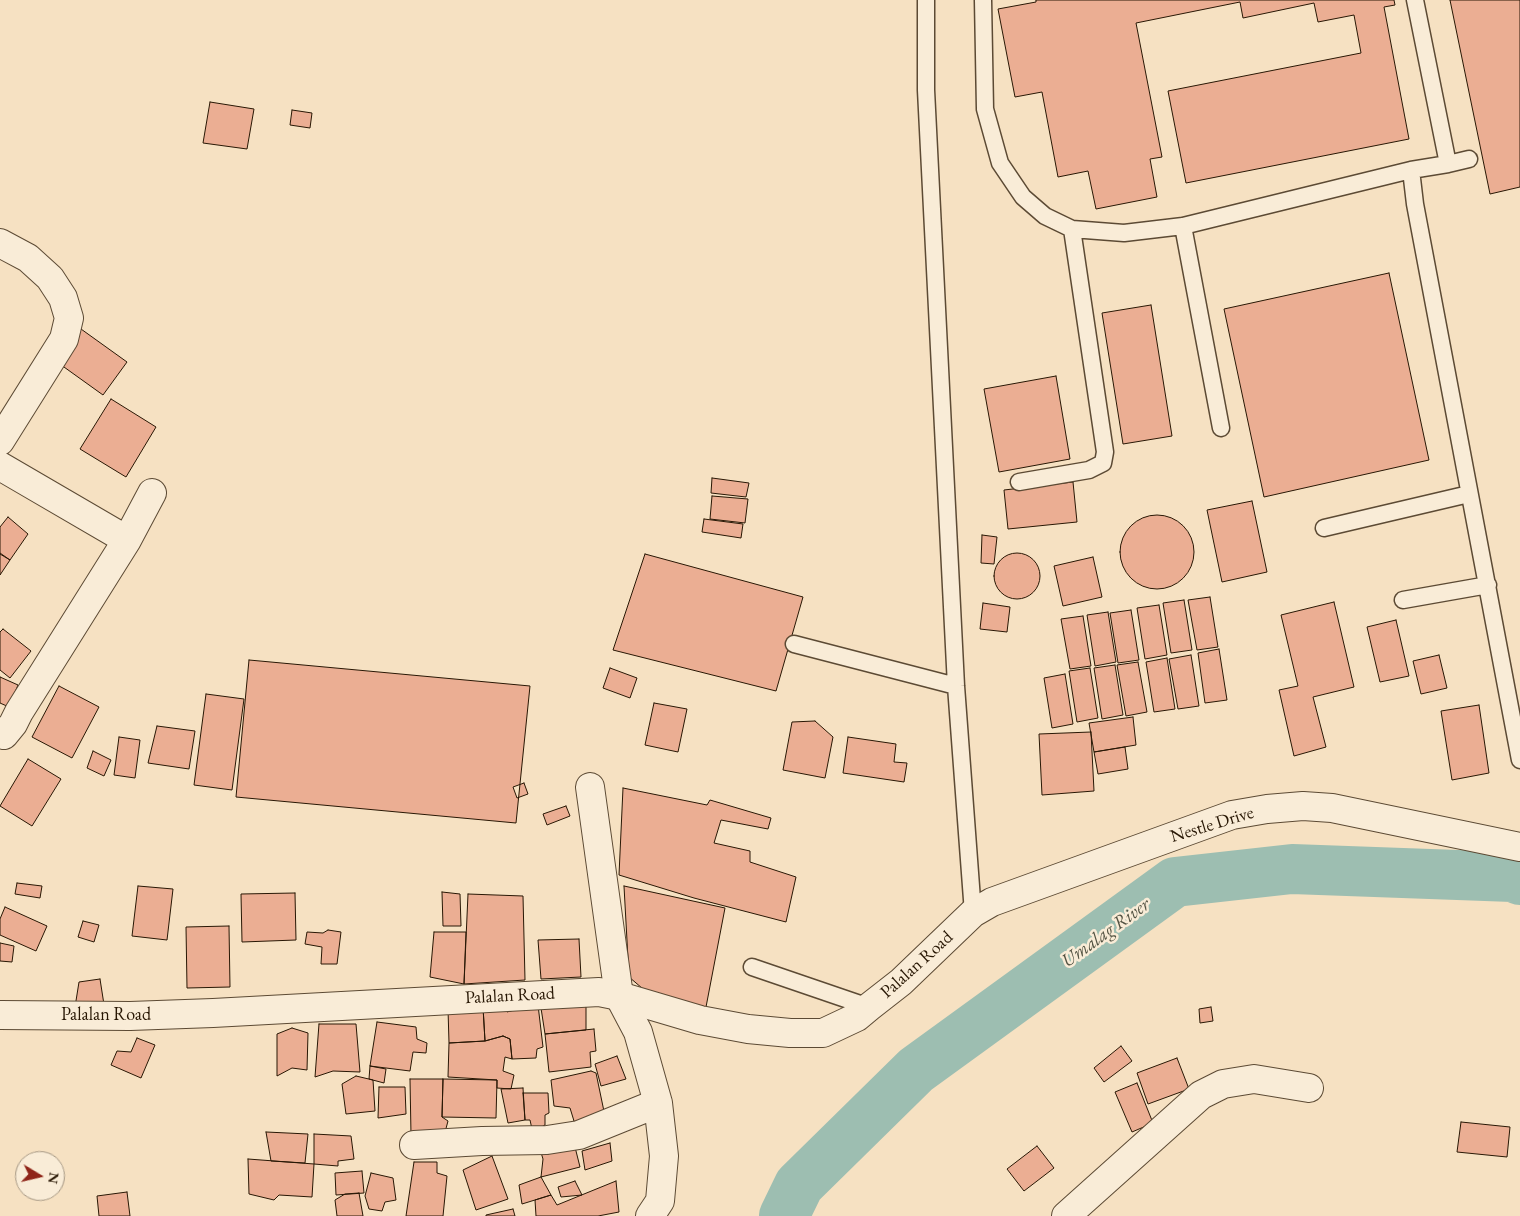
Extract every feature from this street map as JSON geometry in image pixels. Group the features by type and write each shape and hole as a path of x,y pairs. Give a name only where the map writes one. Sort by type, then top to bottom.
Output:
{"street":[{"path":"0,243 28,258 50,278 63,298 68,318 64,339 0,441"},
{"path":"0,466 127,540"},
{"path":"1,737 13,724 127,540 152,493"},
{"path":"590,787 619,996 638,1032 658,1103 664,1156 660,1201 650,1216"},
{"name":"Nestle Drive","path":"973,913 992,902 1223,818 1267,809 1303,806 1332,808 1520,847"},
{"name":"Palalan Road","path":"0,1015 130,1016 600,992 700,1020 748,1029 790,1033 823,1032 857,1017 901,982 973,913"},
{"path":"1066,1216 1201,1095 1223,1084 1254,1080 1309,1088"},
{"path":"414,1145 474,1141 547,1140 578,1135 658,1103"}],"lane":[{"path":"926,0 926,90 956,686 973,913"},
{"path":"983,0 985,109 1000,163 1023,197 1045,216 1072,229 1124,233 1183,226 1411,170 1468,159"},
{"path":"1415,0 1448,164"},
{"path":"1411,170 1415,204 1520,760"},
{"path":"1183,226 1221,428"},
{"path":"1019,482 1089,470 1102,463 1105,452 1072,229"},
{"path":"1324,528 1470,494"},
{"path":"1403,600 1488,584"},
{"path":"794,644 956,686"},
{"path":"752,968 869,1007"}],"building":[{"path":"1036,0 1394,0 1395,5 1384,7 1409,139 1186,183 1168,91 1361,53 1354,15 1318,22 1314,3 1243,18 1240,2 1136,23 1162,157 1150,159 1157,197 1096,209 1088,171 1058,177 1042,92 1015,97 998,9 1036,2"},
{"path":"1450,0 1520,0 1520,187 1490,194"},
{"path":"210,102 254,109 247,149 203,143"},
{"path":"292,110 312,113 310,128 290,125"},
{"path":"1389,273 1429,460 1264,497 1224,309"},
{"path":"1151,305 1172,436 1123,444 1102,313"},
{"path":"81,329 127,362 103,395 57,362"},
{"path":"1056,376 1070,459 999,472 984,389"},
{"path":"111,399 156,427 126,477 80,449"},
{"path":"712,478 749,483 746,497 711,493"},
{"path":"1073,482 1077,522 1008,529 1004,490"},
{"path":"712,496 748,499 745,523 710,519"},
{"path":"1252,501 1267,572 1222,582 1207,510"},
{"path":"1157,515 1171,518 1183,526 1191,538 1194,552 1191,566 1183,578 1171,586 1157,589 1143,586 1131,578 1123,566 1120,552 1123,538 1131,526 1143,518"},
{"path":"8,517 28,534 10,560 0,553 0,527"},
{"path":"704,519 743,524 741,538 702,532"},
{"path":"982,535 997,537 994,564 981,563"},
{"path":"1017,553 1030,557 1036,563 1040,576 1036,589 1030,595 1017,599 1004,595 998,589 994,576 998,563 1004,557"},
{"path":"0,554 10,560 0,575"},
{"path":"645,554 803,597 776,691 613,650"},
{"path":"1093,557 1102,597 1063,606 1054,566"},
{"path":"1210,597 1218,647 1197,650 1188,600"},
{"path":"1184,600 1192,650 1171,653 1163,603"},
{"path":"1334,602 1354,687 1313,697 1326,747 1294,756 1279,690 1298,686 1281,615"},
{"path":"983,603 1010,607 1007,632 980,629"},
{"path":"1159,605 1167,655 1145,659 1137,608"},
{"path":"1131,610 1139,660 1118,663 1110,613"},
{"path":"1108,612 1116,662 1095,666 1087,615"},
{"path":"1083,616 1091,666 1070,669 1061,619"},
{"path":"1396,620 1409,676 1380,682 1367,627"},
{"path":"3,629 31,651 10,678 0,670 0,632"},
{"path":"1219,649 1227,700 1205,703 1198,653"},
{"path":"1191,655 1199,706 1178,709 1169,659"},
{"path":"1439,655 1447,688 1421,694 1413,661"},
{"path":"1167,658 1175,709 1154,712 1146,662"},
{"path":"249,660 530,686 516,823 236,797"},
{"path":"1138,662 1147,712 1126,716 1117,665"},
{"path":"1115,665 1123,715 1102,719 1094,668"},
{"path":"610,668 637,678 630,698 603,688"},
{"path":"1090,668 1098,718 1077,722 1069,671"},
{"path":"1065,674 1073,724 1052,728 1044,678"},
{"path":"0,677 18,685 9,707 0,703"},
{"path":"59,686 99,707 72,758 32,737"},
{"path":"206,694 244,699 232,790 194,785"},
{"path":"654,703 687,709 678,752 645,745"},
{"path":"1479,705 1489,773 1452,780 1441,711"},
{"path":"1133,717 1136,745 1094,752 1089,723"},
{"path":"815,721 833,737 825,778 783,770 792,722"},
{"path":"157,726 195,731 189,769 148,763"},
{"path":"1091,732 1094,791 1042,795 1039,734"},
{"path":"119,737 140,740 135,778 114,775"},
{"path":"848,737 896,744 894,762 907,763 904,782 843,773"},
{"path":"1125,747 1128,769 1098,774 1094,752"},
{"path":"93,751 111,760 104,776 87,768"},
{"path":"28,759 61,779 32,826 0,806"},
{"path":"524,783 528,794 517,798 513,787"},
{"path":"623,788 707,805 710,800 771,818 768,829 721,820 714,843 750,851 750,862 796,877 786,922 694,898 619,875"},
{"path":"566,806 570,816 547,825 543,814"},
{"path":"17,883 42,886 40,898 15,894"},
{"path":"138,886 173,889 167,940 132,936"},
{"path":"624,886 725,908 706,1007 649,994 629,977"},
{"path":"442,892 460,894 461,926 443,926"},
{"path":"295,893 296,940 242,942 241,894"},
{"path":"468,894 523,896 525,980 464,984"},
{"path":"5,907 47,926 36,951 0,935 0,919"},
{"path":"83,921 99,925 94,942 78,937"},
{"path":"229,926 230,987 187,988 186,927"},
{"path":"328,930 341,932 337,964 321,964 322,947 305,944 307,932 323,933"},
{"path":"434,932 466,932 464,984 430,977"},
{"path":"579,939 581,977 541,979 538,940"},
{"path":"0,943 14,946 12,962 0,961"},
{"path":"100,979 105,1011 75,1007 79,982"},
{"path":"586,1003 586,1030 545,1034 541,1008"},
{"path":"538,1005 543,1047 537,1049 536,1058 512,1059 510,1039 503,1036 485,1041 483,1007 505,1006 507,1012"},
{"path":"483,1007 485,1041 449,1043 448,1009"},
{"path":"1211,1007 1213,1021 1200,1023 1199,1009"},
{"path":"377,1022 416,1027 417,1039 427,1043 426,1053 413,1052 410,1071 370,1066"},
{"path":"319,1024 356,1024 360,1072 333,1071 315,1077"},
{"path":"292,1028 308,1033 307,1070 292,1068 277,1076 277,1034"},
{"path":"594,1029 596,1051 590,1052 591,1067 549,1072 545,1034"},
{"path":"503,1036 510,1039 512,1059 505,1057 503,1071 514,1075 511,1089 497,1088 497,1080 448,1077 449,1043 485,1041"},
{"path":"137,1038 155,1045 141,1078 111,1065 117,1051 131,1052"},
{"path":"1121,1046 1132,1061 1104,1082 1094,1068"},
{"path":"617,1056 626,1079 601,1086 595,1064"},
{"path":"1177,1058 1189,1089 1148,1104 1137,1073"},
{"path":"370,1066 386,1069 384,1083 369,1079"},
{"path":"591,1071 596,1073 606,1121 557,1128 574,1121 570,1108 554,1106 551,1080"},
{"path":"356,1076 373,1080 375,1111 346,1114 342,1084"},
{"path":"410,1079 443,1079 442,1117 448,1121 444,1136 411,1135"},
{"path":"443,1079 497,1080 496,1118 442,1117"},
{"path":"1137,1083 1153,1123 1132,1132 1115,1092"},
{"path":"379,1087 405,1087 406,1114 378,1118"},
{"path":"523,1088 525,1120 508,1123 501,1089"},
{"path":"523,1093 548,1093 549,1113 545,1115 545,1125 538,1129 532,1129 530,1120 525,1120"},
{"path":"1461,1122 1510,1127 1507,1157 1457,1152"},
{"path":"266,1132 308,1134 305,1163 271,1161"},
{"path":"314,1134 351,1136 354,1159 338,1161 338,1166 314,1164"},
{"path":"574,1143 580,1167 541,1177 543,1159 539,1146"},
{"path":"610,1143 612,1161 585,1170 582,1151"},
{"path":"1037,1146 1054,1168 1024,1191 1007,1169"},
{"path":"492,1156 508,1199 476,1210 463,1170"},
{"path":"248,1159 314,1164 312,1197 279,1195 274,1200 249,1194"},
{"path":"414,1162 437,1162 437,1173 447,1176 443,1216 406,1216"},
{"path":"362,1171 364,1193 336,1195 335,1173"},
{"path":"371,1173 393,1178 396,1200 385,1202 382,1211 369,1209 365,1196"},
{"path":"541,1177 551,1195 522,1204 519,1185"},
{"path":"575,1181 582,1195 561,1197 558,1187"},
{"path":"616,1181 619,1212 598,1216 536,1216 535,1200 551,1195 557,1205"},
{"path":"127,1192 130,1216 99,1216 97,1196"},
{"path":"359,1193 363,1216 337,1216 335,1200 345,1194"},
{"path":"513,1209 515,1216 486,1216 486,1215"}],"waterway":[{"name":"Umalag River","path":"784,1216 799,1185 916,1070 1175,882 1292,869 1513,877 1520,880"}]}
